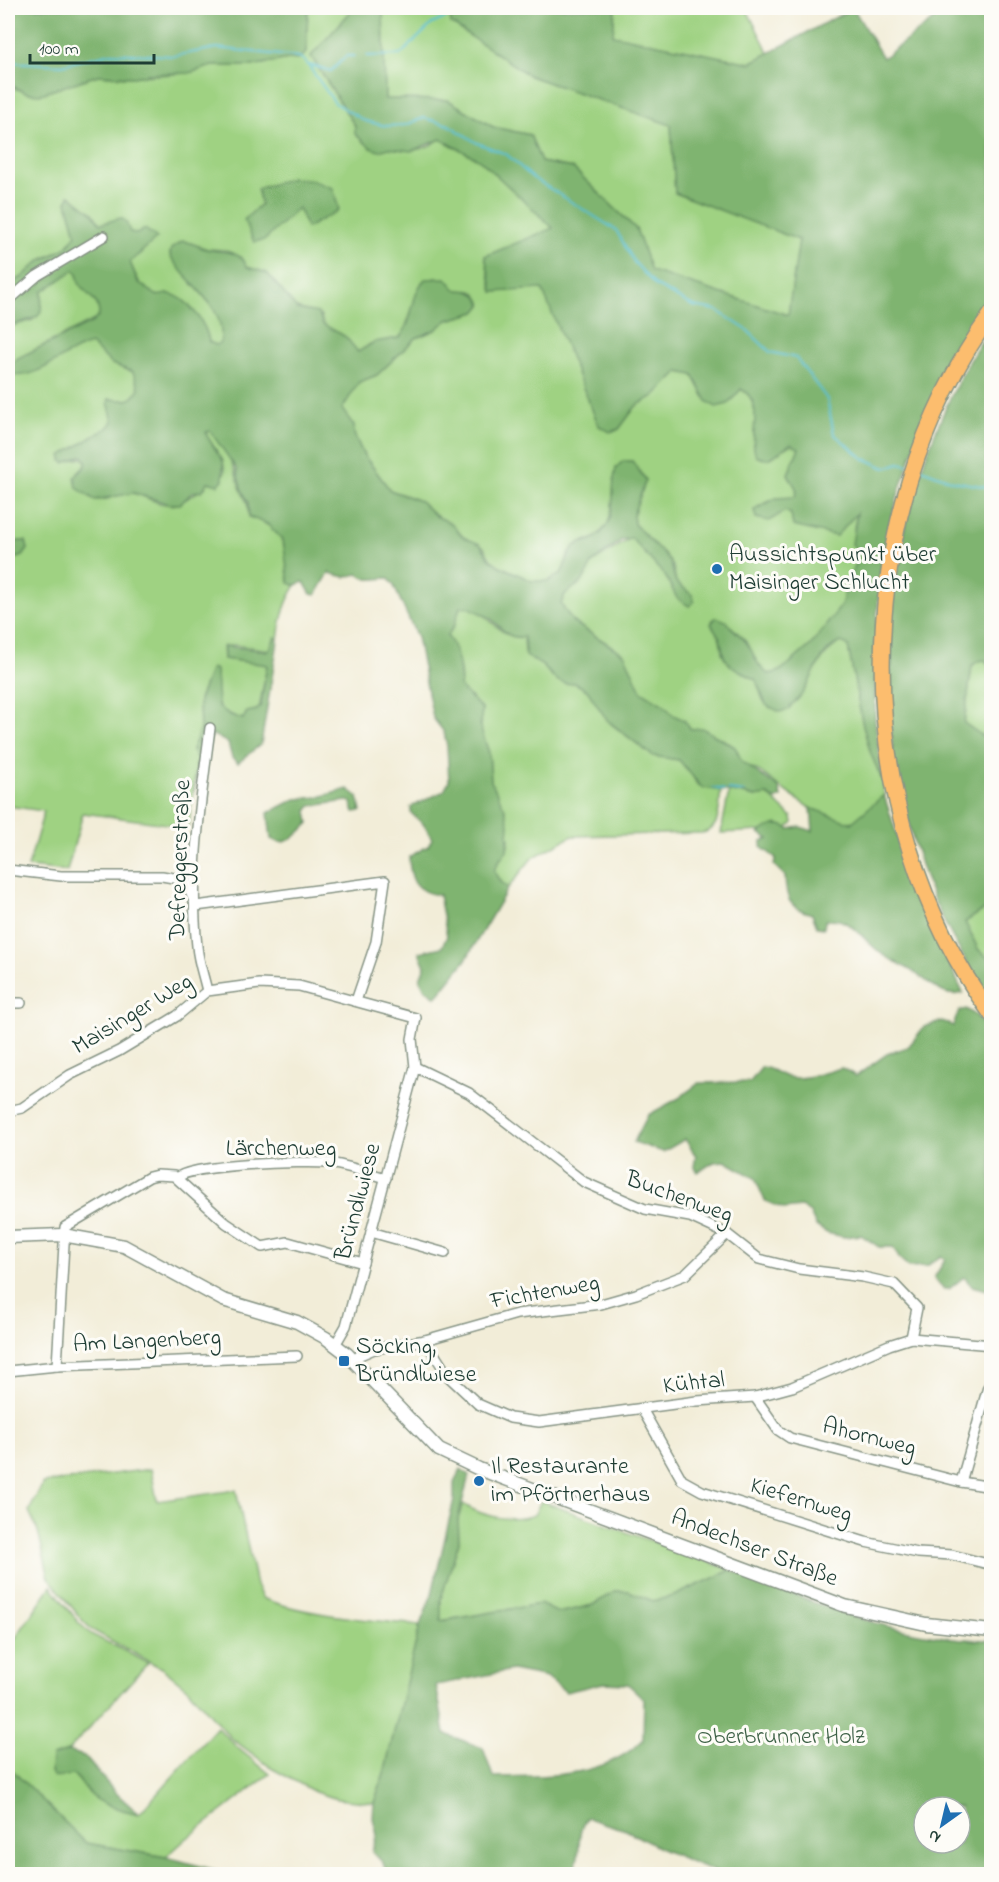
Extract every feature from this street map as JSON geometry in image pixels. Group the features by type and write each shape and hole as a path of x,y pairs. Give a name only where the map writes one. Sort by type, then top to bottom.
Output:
{"main road":[{"path":"987,319 948,387 922,445 899,521 887,578 882,646 884,709 892,786 909,847 935,916 969,984 992,1015"}],"street":[{"path":"8,301 37,276 104,236"},
{"name":"Defreggerstraße","path":"207,991 197,947 196,906 201,788 210,728"},
{"path":"8,870 61,876 162,876 185,880 196,906 385,881 376,942 356,1001"},
{"name":"Maisinger Weg","path":"8,1111 22,1108 70,1075 119,1051 177,1016 207,991 259,984 299,986 416,1018 412,1039 415,1067"},
{"path":"8,1003 21,1003"},
{"name":"Bründlwiese","path":"335,1345 346,1326 415,1067"},
{"name":"Buchenweg","path":"415,1067 469,1093 584,1182 645,1209 690,1218 727,1234 759,1259 799,1269 863,1277 894,1284 917,1308 911,1338"},
{"name":"Lärchenweg","path":"63,1235 68,1223 149,1177 165,1174 177,1178 190,1171 328,1163 386,1178"},
{"path":"177,1178 226,1223 262,1247 288,1242 363,1263"},
{"path":"371,1232 445,1253"},
{"name":"Fichtenweg","path":"354,1361 360,1355 374,1349 425,1340 517,1314 601,1304 636,1294 685,1275 727,1234"},
{"name":"Andechser Straße","path":"8,1237 63,1235 124,1246 223,1300 297,1322 335,1345 354,1361 439,1450 479,1469 845,1606 926,1624 992,1631"},
{"name":"Am Langenberg","path":"63,1235 57,1366 297,1356"},
{"name":"Kühtal","path":"425,1340 459,1388 493,1412 539,1422 755,1397 792,1387 889,1345 911,1338 992,1345"},
{"path":"8,1371 57,1366"},
{"path":"961,1482 988,1387"},
{"name":"Ahornweg","path":"755,1397 778,1430 790,1438 961,1482 992,1487"},
{"name":"Kiefernweg","path":"642,1409 682,1480 702,1491 865,1542 918,1553 952,1555 992,1565"}],"green space":[{"path":"8,8 308,8 306,53 297,60 289,59 252,66 212,66 189,73 149,74 134,77 98,75 41,94 27,93 8,84"},
{"path":"308,8 354,8 311,56 355,126 357,136 379,150 421,149 440,139 480,160 554,228 485,256 493,292 542,288 599,426 616,431 619,429 636,406 654,396 678,372 693,375 707,401 712,405 731,401 741,389 750,396 757,418 754,447 771,458 791,444 799,448 788,474 797,490 795,497 770,500 756,508 779,515 785,510 791,514 793,526 836,536 857,513 854,527 860,556 848,580 841,606 811,645 789,664 778,672 768,674 734,629 716,617 712,621 720,638 722,653 735,668 756,680 763,700 770,708 798,699 829,651 842,642 848,646 863,726 871,754 883,782 884,795 854,821 844,822 819,813 744,763 736,749 726,741 691,729 684,720 673,715 641,691 623,653 573,622 561,604 565,594 582,582 593,562 629,539 633,539 666,577 677,598 692,595 676,582 673,566 667,557 634,524 633,515 646,480 632,461 623,461 616,468 612,509 608,524 594,539 580,542 569,553 563,571 556,578 548,581 532,581 490,559 484,547 463,537 451,523 436,516 420,501 390,490 363,454 354,434 354,426 343,412 342,406 359,382 377,375 416,338 435,330 448,320 476,312 482,305 473,291 455,289 438,277 422,282 403,334 396,339 370,344 359,353 343,335 333,332 323,324 321,316 294,307 267,273 247,267 238,256 225,250 208,249 183,241 171,249 170,255 212,306 222,330 221,343 216,345 209,342 198,317 188,304 176,297 161,297 153,294 140,283 130,262 142,253 137,234 128,231 124,220 121,218 100,224 93,214 70,195 67,202 76,234 66,248 41,260 21,278 8,283 8,84 16,89 41,94 98,75 125,77 189,73 212,66 252,66 293,58 306,53"},
{"path":"354,8 383,9 385,99 448,100 493,127 530,135 541,162 573,168 636,229 651,271 788,315 799,240 675,193 671,125 530,76 451,23 449,8 615,8 613,35 750,63 853,8 883,58 949,8 991,8 991,301 945,375 926,415 900,488 888,532 880,575 875,646 875,720 883,782 871,754 863,726 848,646 842,642 827,651 798,699 789,709 780,712 766,705 756,680 730,665 724,657 720,638 711,624 716,617 726,621 746,642 760,667 768,674 778,672 789,664 811,645 841,606 848,580 860,556 852,544 857,513 836,536 793,526 791,514 785,511 769,521 756,518 754,510 776,498 795,497 797,490 788,474 799,448 791,444 770,458 756,456 754,448 755,411 749,395 741,389 728,404 716,407 707,401 693,375 678,372 654,396 636,406 619,429 610,432 599,426 542,289 493,292 485,256 553,228 480,160 441,139 411,151 389,148 379,151 371,148 355,134 355,126 311,56"},
{"path":"383,8 449,8 451,23 530,76 671,125 675,193 799,240 788,315 651,271 636,229 573,168 541,162 530,135 493,127 448,100 385,99"},
{"path":"615,8 746,8 769,53 750,63 613,35"},
{"path":"291,178 311,180 333,188 339,210 307,228 298,208 265,240 254,242 244,220 261,204 257,189"},
{"path":"69,195 93,213 100,224 121,218 126,222 130,232 137,234 145,229 157,238 130,262 138,282 156,295 170,294 183,300 201,320 209,342 216,345 220,343 221,330 212,306 170,255 171,249 183,241 206,249 230,252 240,257 247,267 267,273 297,309 318,313 323,324 346,337 358,352 374,342 399,338 404,332 420,285 425,279 446,278 456,290 475,294 482,305 476,312 448,320 435,330 416,338 377,375 359,382 342,409 354,426 354,434 363,454 390,490 420,501 436,516 451,523 463,537 480,544 490,559 532,581 548,581 561,574 573,547 595,538 603,531 611,515 616,468 623,461 632,461 646,480 633,515 634,524 670,561 676,582 692,595 694,602 689,606 677,598 666,577 631,538 622,540 593,562 582,582 565,594 561,604 573,622 625,655 641,691 664,705 673,715 684,720 691,729 702,728 735,747 742,762 779,788 781,797 776,800 767,795 755,797 702,788 679,760 653,756 607,720 587,690 575,683 566,684 556,680 543,666 526,656 524,637 509,635 486,616 469,607 460,607 454,626 447,636 454,646 458,660 460,687 482,709 480,727 489,753 491,781 505,809 509,824 507,851 494,871 500,882 508,888 465,961 436,997 425,989 420,979 425,966 419,952 442,947 447,936 439,895 419,888 411,873 409,857 428,846 432,839 424,825 411,813 411,807 444,791 449,781 444,732 433,718 417,637 393,584 388,578 369,579 358,574 345,577 329,573 316,595 311,594 304,582 294,585 289,583 283,540 267,524 249,517 248,502 241,488 236,468 210,431 206,432 207,436 223,461 223,480 218,485 208,482 202,491 193,492 180,504 169,504 134,493 95,500 77,488 75,477 86,466 86,460 82,456 64,463 61,456 109,427 113,421 109,399 131,399 139,387 133,372 112,364 91,344 28,374 11,373 11,365 18,358 93,322 99,315 97,305 78,281 74,270 42,292 41,311 37,317 8,327 8,283 21,278 37,263 66,248 76,234 67,202"},
{"path":"74,270 81,286 99,308 98,318 18,358 11,365 11,373 21,375 31,373 91,344 112,364 133,372 139,387 131,399 109,399 113,421 109,427 63,455 62,461 84,458 87,464 78,473 82,486 90,497 95,499 100,500 131,493 160,503 177,504 205,488 208,482 215,484 225,472 223,461 207,436 206,432 210,431 226,451 232,464 247,503 248,514 269,526 280,538 284,545 291,577 294,585 297,584 282,617 278,639 275,637 271,650 233,645 223,647 224,659 261,662 267,665 259,709 246,713 244,718 240,719 220,709 216,699 216,672 211,669 199,700 200,731 192,750 197,759 189,827 83,813 67,871 28,867 44,811 8,806 8,560 23,556 28,549 25,541 8,546 8,361 12,352 8,351 8,327 33,320 41,306 42,292"},
{"path":"991,328 991,667 985,660 978,661 972,666 964,723 991,742 991,905 965,922 978,949 991,961 991,1003 956,945 938,909 915,845 895,768 892,745 890,662 894,580 899,549 917,483 958,383"},
{"path":"18,541 26,541 28,549 23,556 8,560 8,546"},
{"path":"460,607 469,607 477,611 507,634 524,637 525,654 543,666 552,677 575,683 587,690 611,724 653,756 679,760 691,773 697,785 721,790 718,818 713,828 701,833 572,836 532,858 508,888 505,887 494,870 509,845 509,838 491,781 489,753 480,727 482,709 460,687 458,660 447,636 454,626"},
{"path":"275,637 278,639 277,647 261,744 238,763 232,758 228,743 212,734 204,761 198,765 194,792 197,759 192,750 200,731 199,700 211,668 216,670 218,706 230,715 243,719 247,712 257,710 261,705 267,665 224,659 224,646 269,651"},
{"path":"985,660 991,667 991,742 964,723 972,666 978,661"},
{"path":"348,789 358,797 361,811 354,812 351,802 347,801 311,806 307,811 309,823 297,835 282,842 271,839 268,813 296,799 319,797"},
{"path":"729,791 755,797 768,795 792,817 793,823 787,828 777,824 761,831 721,833"},
{"path":"884,795 912,883 963,993 950,994 939,990 914,972 882,954 848,924 833,919 825,921 824,928 817,927 812,914 798,909 790,901 785,876 774,865 776,858 761,847 762,841 769,839 759,833 774,825 781,825 789,829 800,827 813,831 811,808 851,823"},
{"path":"991,905 991,961 978,949 965,922"},
{"path":"966,1009 977,1016 991,1035 991,1291 972,1286 964,1277 949,1289 944,1289 934,1278 945,1260 941,1256 927,1266 909,1267 899,1258 893,1247 879,1247 861,1235 844,1237 827,1233 816,1226 810,1213 801,1207 784,1209 765,1201 755,1178 725,1161 714,1162 698,1172 694,1166 696,1156 685,1139 663,1152 634,1142 648,1115 679,1098 699,1083 750,1082 762,1067 795,1078 809,1077 842,1068 856,1076 887,1054 908,1047 924,1027 942,1021 953,1026 959,1011"},
{"path":"151,1469 157,1501 236,1490 256,1585 262,1598 319,1613 420,1625 384,1774 374,1803 337,1799 315,1792 273,1769 231,1738 188,1689 163,1669 92,1630 49,1578 38,1531 29,1511 43,1483"},
{"name":"Oberbrunner Holz","path":"461,1469 469,1475 458,1519 459,1542 441,1598 441,1621 540,1604 558,1613 593,1605 615,1591 628,1591 653,1601 674,1596 731,1570 826,1607 891,1627 957,1639 991,1640 991,1874 721,1874 659,1848 626,1830 587,1818 581,1832 577,1861 570,1874 387,1874 383,1863 372,1851 377,1835 373,1818 374,1803 384,1774 420,1625 432,1594 454,1499 454,1483","holes":["512,1670 547,1677 566,1692 603,1683 628,1684 644,1699 643,1740 627,1753 592,1769 553,1775 493,1777 483,1748 445,1734 436,1685"]},
{"path":"541,1501 731,1570 674,1596 653,1601 628,1591 615,1591 593,1605 558,1613 540,1604 440,1621 441,1598 459,1542 458,1519 463,1504 488,1515 516,1518 534,1515"},
{"path":"51,1586 79,1623 91,1634 148,1663 68,1751 52,1756 58,1777 73,1775 87,1791 100,1801 139,1814 217,1727 239,1749 270,1774 166,1857 86,1843 8,1767 8,1649"},
{"path":"68,1751 84,1756 115,1792 139,1814 100,1801 89,1793 73,1775 54,1777 51,1772 52,1756"},
{"path":"8,1771 13,1771 86,1843 166,1857 231,1874 8,1874"}],"waterway":[{"path":"367,56 400,55 432,24 467,8"},
{"path":"8,62 62,65 111,53 174,56 217,48 299,57 305,61 335,103 365,121 386,126 405,125 424,118 449,125 477,143 506,154 533,178 616,230 634,262 655,285 693,306 716,310 747,330 770,352 796,358 827,399 834,434 863,458 885,468 899,463 908,465"},
{"path":"309,65 331,71 346,56 354,56"},
{"path":"919,468 953,481 992,488"},
{"path":"713,788 724,790"},
{"path":"728,790 745,792"}],"place":[{"name":"Aussichtspunkt über Maisinger Schlucht","path":"717,569"},
{"name":"Söcking, Bründlwiese","path":"344,1361"},
{"name":"Il Restaurante im Pförtnerhaus","path":"479,1481"}]}
